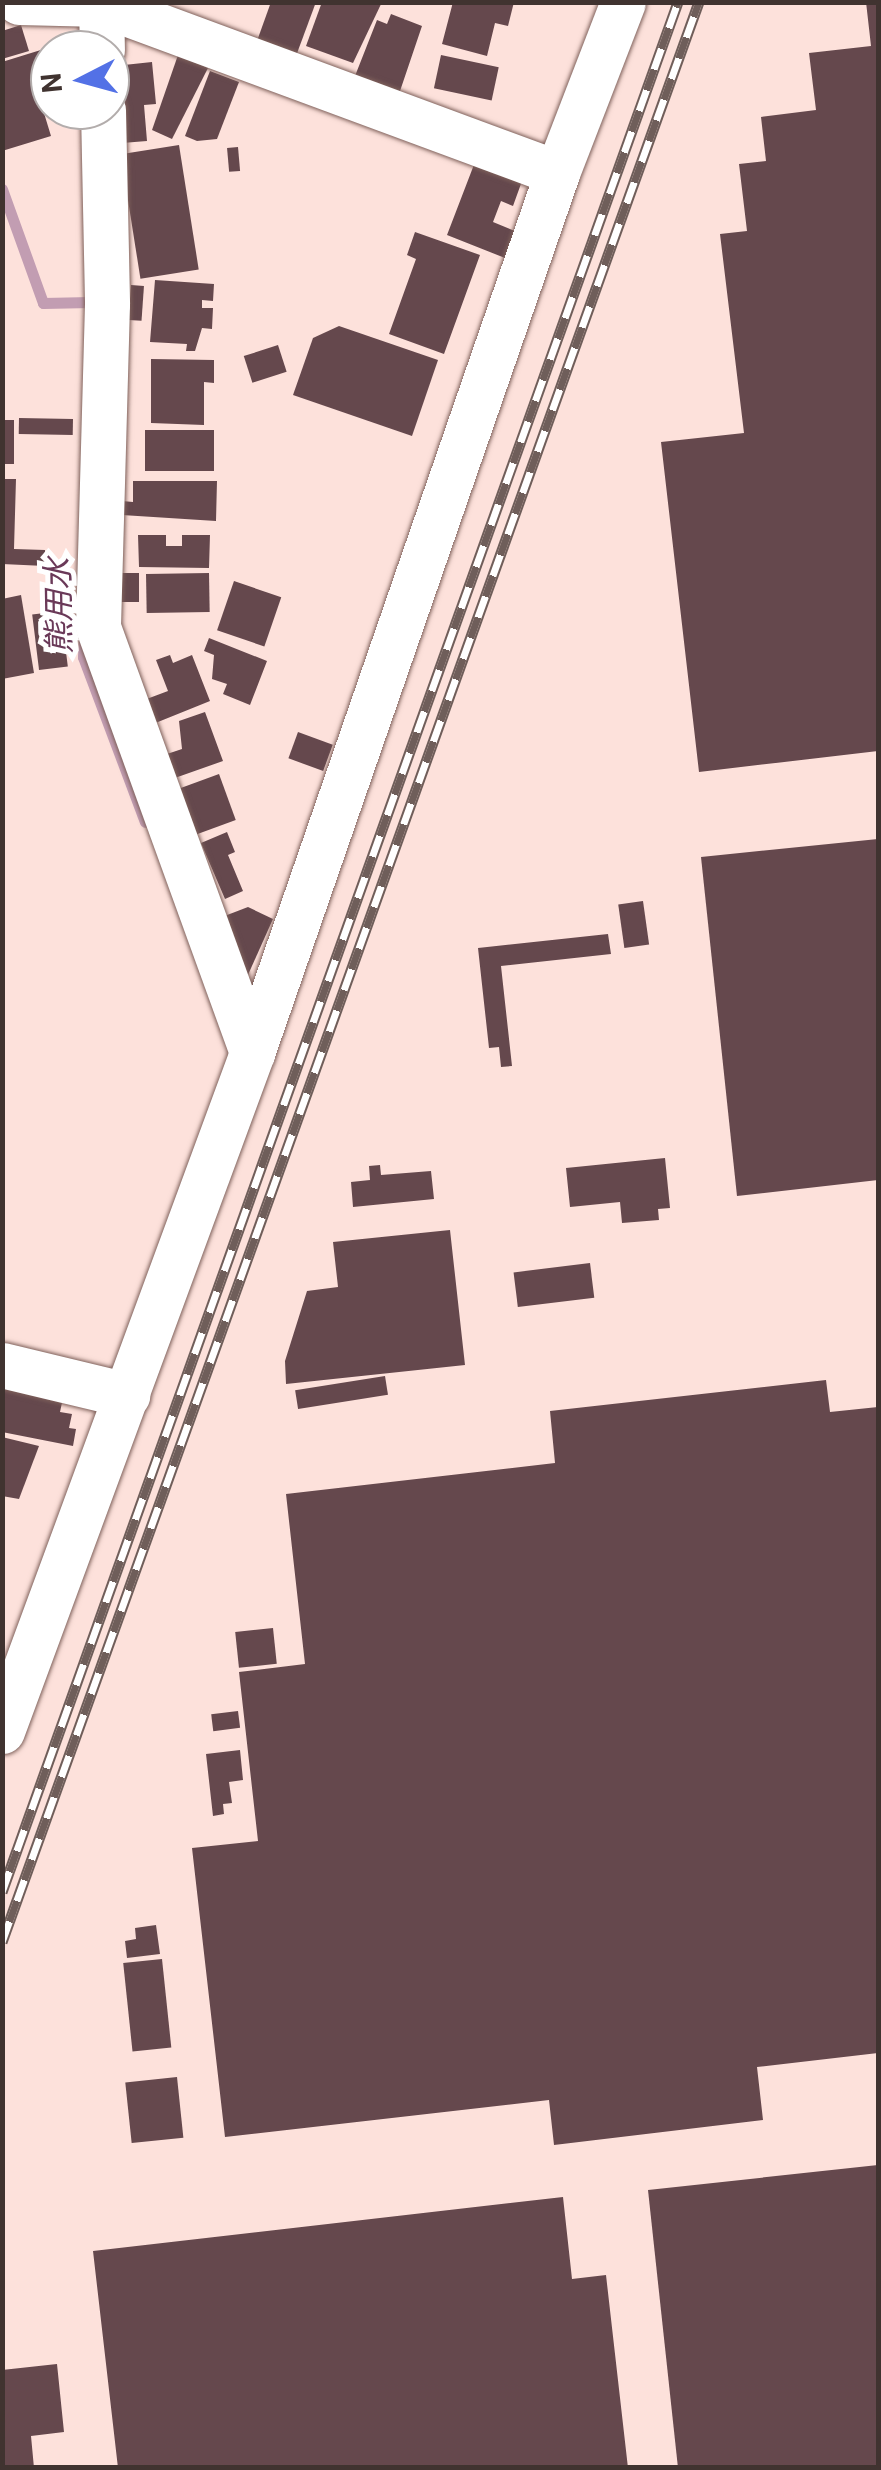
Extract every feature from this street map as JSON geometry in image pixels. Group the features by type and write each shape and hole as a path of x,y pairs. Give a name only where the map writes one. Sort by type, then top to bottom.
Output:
{"street":[{"path":"19,2 102,3 557,173"},
{"path":"2,1732 23,1615 127,1395 252,1053 557,173 623,2"},
{"path":"102,3 102,30"},
{"path":"103,130 106,304 98,627 252,1053"},
{"path":"2,1365 127,1395"}],"building":[{"path":"271,2 316,2 296,56 257,41"},
{"path":"322,2 382,2 353,63 306,46"},
{"path":"453,2 514,2 508,26 495,23 487,56 442,44"},
{"path":"866,2 878,2 878,751 699,772 661,442 744,433 720,234 747,231 739,164 766,161 761,117 816,110 809,53 871,46"},
{"path":"391,14 422,26 399,94 355,76 377,20 387,24"},
{"path":"21,25 29,51 2,59 2,31"},
{"path":"30,53 30,130 49,130 51,136 2,151 2,62"},
{"path":"178,55 208,68 172,139 152,130"},
{"path":"441,55 499,67 492,101 434,88"},
{"path":"152,62 156,104 144,105 147,141 122,143 122,130 130,130 130,64"},
{"path":"210,71 239,82 217,139 197,141 185,136"},
{"path":"179,145 199,269 140,279 121,154"},
{"path":"238,147 240,171 229,172 227,148"},
{"path":"475,162 522,181 513,206 501,201 493,222 515,231 505,258 447,235"},
{"path":"415,232 480,255 444,354 389,334 416,259 407,255"},
{"path":"155,280 214,284 213,301 202,300 202,308 213,308 212,329 202,328 195,351 186,351 187,344 150,342"},
{"path":"131,285 144,286 142,321 129,320"},
{"path":"339,326 438,360 412,436 293,395 313,338"},
{"path":"278,345 287,372 252,383 244,356"},
{"path":"151,359 214,360 214,383 204,382 204,425 151,423"},
{"path":"19,418 73,419 73,435 19,434"},
{"path":"2,420 14,420 14,464 2,464"},
{"path":"145,430 214,430 214,471 145,471"},
{"path":"2,479 16,479 14,549 45,550 45,566 2,564"},
{"path":"133,481 217,481 216,521 122,515 122,501 133,502"},
{"path":"138,535 166,535 166,546 182,546 182,535 210,535 209,568 139,567"},
{"path":"120,573 139,573 139,602 120,602"},
{"path":"209,573 210,612 147,613 146,574"},
{"path":"234,581 281,597 264,646 217,630"},
{"path":"21,595 34,673 2,679 2,599"},
{"path":"61,611 68,667 39,670 32,615"},
{"path":"209,638 267,661 250,705 223,694 227,684 212,679 214,655 204,651"},
{"path":"170,655 173,663 192,655 210,701 153,724 144,700 168,691 156,660"},
{"path":"205,712 223,761 172,779 164,755 182,749 179,721"},
{"path":"298,732 333,745 323,771 288,758"},
{"path":"219,774 236,820 193,835 177,789"},
{"path":"227,832 235,852 228,855 243,891 225,899 201,843"},
{"path":"878,839 878,1180 737,1196 701,857"},
{"path":"643,901 649,945 624,948 618,904"},
{"path":"248,907 273,919 247,977 222,917"},
{"path":"608,934 611,954 501,966 512,1066 501,1067 499,1047 489,1048 478,948"},
{"path":"665,1158 670,1208 658,1209 659,1220 622,1223 620,1202 570,1207 566,1168"},
{"path":"380,1165 381,1175 431,1171 434,1199 353,1207 351,1182 370,1180 369,1166"},
{"path":"450,1230 465,1365 286,1384 285,1361 307,1291 338,1287 333,1242"},
{"path":"590,1263 594,1298 518,1307 514,1272"},
{"path":"385,1376 388,1395 298,1409 295,1390"},
{"path":"826,1380 830,1412 878,1407 878,2053 757,2067 763,2120 554,2145 549,2100 225,2137 192,1848 258,1841 239,1672 305,1664 286,1494 555,1463 550,1411"},
{"path":"2,1385 63,1398 60,1412 72,1414 69,1428 76,1429 73,1446 2,1432"},
{"path":"2,1437 39,1446 19,1499 2,1496"},
{"path":"273,1628 277,1664 239,1668 235,1632"},
{"path":"238,1711 240,1728 213,1731 211,1714"},
{"path":"240,1750 243,1780 229,1782 232,1803 223,1804 224,1814 213,1816 206,1754"},
{"path":"156,1925 160,1954 127,1958 125,1941 136,1939 135,1928"},
{"path":"162,1959 171,2048 133,2052 123,1963"},
{"path":"177,2077 183,2138 132,2143 125,2082"},
{"path":"878,2165 878,2468 678,2468 648,2190"},
{"path":"563,2197 572,2279 606,2275 628,2468 118,2468 93,2251"},
{"path":"57,2364 64,2432 31,2436 34,2468 2,2468 2,2370"}],"waterway":[{"name":"熊用水","path":"2,189 43,303 91,302 91,309"},
{"name":"熊用水","path":"84,637 83,657 145,822"}],"railway":[{"path":"2,1892 678,2"},
{"path":"2,1942 699,2"}]}
